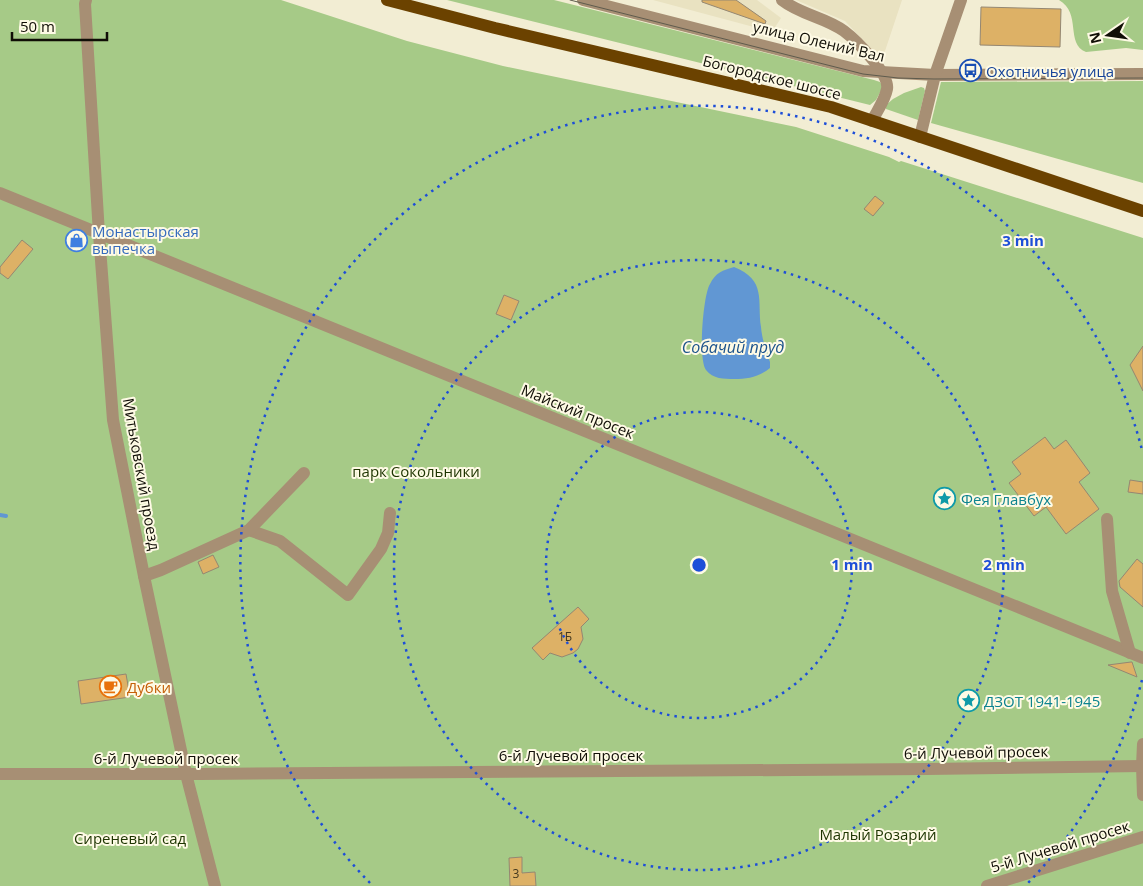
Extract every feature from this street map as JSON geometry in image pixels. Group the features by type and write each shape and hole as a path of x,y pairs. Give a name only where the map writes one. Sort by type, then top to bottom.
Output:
{"main road":[{"name":"Богородское шоссе","path":"387,0 504,30 831,107 1143,211"}],"street":[{"name":"Митьковский проезд","path":"86,0 99,234 113,420 186,774 215,886"},
{"name":"улица Олений Вал","path":"583,0 863,70 935,75 1143,74"},
{"path":"782,0 792,9 844,31 883,72 888,83 888,90 872,121"},
{"path":"920,137 935,75 961,0"},
{"name":"Майский просек","path":"0,193 1143,658"},
{"path":"144,576 249,530 304,473"},
{"path":"249,530 280,541 348,595 381,549 388,533 390,513"},
{"path":"1107,519 1112,591 1130,653"},
{"path":"1143,744 1143,795"},
{"name":"6-й Лучевой просек","path":"0,774 1142,766"},
{"name":"5-й Лучевой просек","path":"987,886 1143,837"}],"shaded area":[{"path":"653,0 757,0 781,18 772,32"},
{"path":"796,0 902,0 882,60 845,21"}],"green space":[{"name":"парк Сокольники","path":"0,0 281,0 407,41 503,66 796,127 889,157 899,162 901,161 1143,238 1143,886 0,886"},
{"path":"447,0 554,0 874,80 880,82 883,87 876,100 870,105"},
{"path":"1059,0 1143,0 1143,50 1126,48 1086,52 1076,42 1070,12"},
{"path":"1143,81 1143,183 931,123 941,82"},
{"path":"921,87 925,91 918,120 886,109 886,105 893,99"}],"water":[{"name":"Собачий пруд","path":"734,267 752,278 756,285 764,345 770,362 770,368 762,374 744,379 715,377 706,370 702,354 702,327 707,290 714,277 726,269"}],"building":[{"path":"702,0 736,0 766,21 765,24 702,2"},
{"path":"981,7 1061,9 1060,47 980,45"},
{"path":"875,196 884,203 873,216 864,209"},
{"path":"22,240 33,249 8,279 0,273 0,267"},
{"path":"504,295 519,301 511,320 496,314"},
{"path":"1143,346 1143,391 1130,365"},
{"path":"1045,437 1054,449 1066,440 1090,473 1079,482 1099,509 1066,534 1046,507 1034,516 1009,483 1021,474 1012,462"},
{"path":"1130,480 1143,482 1143,494 1128,492"},
{"path":"213,555 219,567 203,574 198,562"},
{"path":"1137,559 1143,564 1143,607 1120,587 1119,581"},
{"path":"578,607 589,619 581,627 583,639 578,649 562,657 550,653 543,660 532,648"},
{"path":"1131,662 1137,677 1108,665"},
{"path":"126,674 130,697 81,704 78,681"},
{"path":"522,857 522,873 535,872 536,886 510,886 509,858"}],"waterway":[{"path":"0,515 6,516"}],"tram line":[{"path":"570,0 863,74 898,78 934,79 1143,78"}],"place":[{"name":"Охотничья улица","path":"970,71"},
{"name":"Монастырская выпечка","path":"76,240"},
{"name":"Фея Главбух","path":"945,499"},
{"name":"Дубки","path":"111,687"},
{"name":"ДЗОТ 1941-1945","path":"968,701"}],"park label":[{"name":"Малый Розарий","path":"878,834"},
{"name":"Сиреневый сад","path":"130,838"}]}
